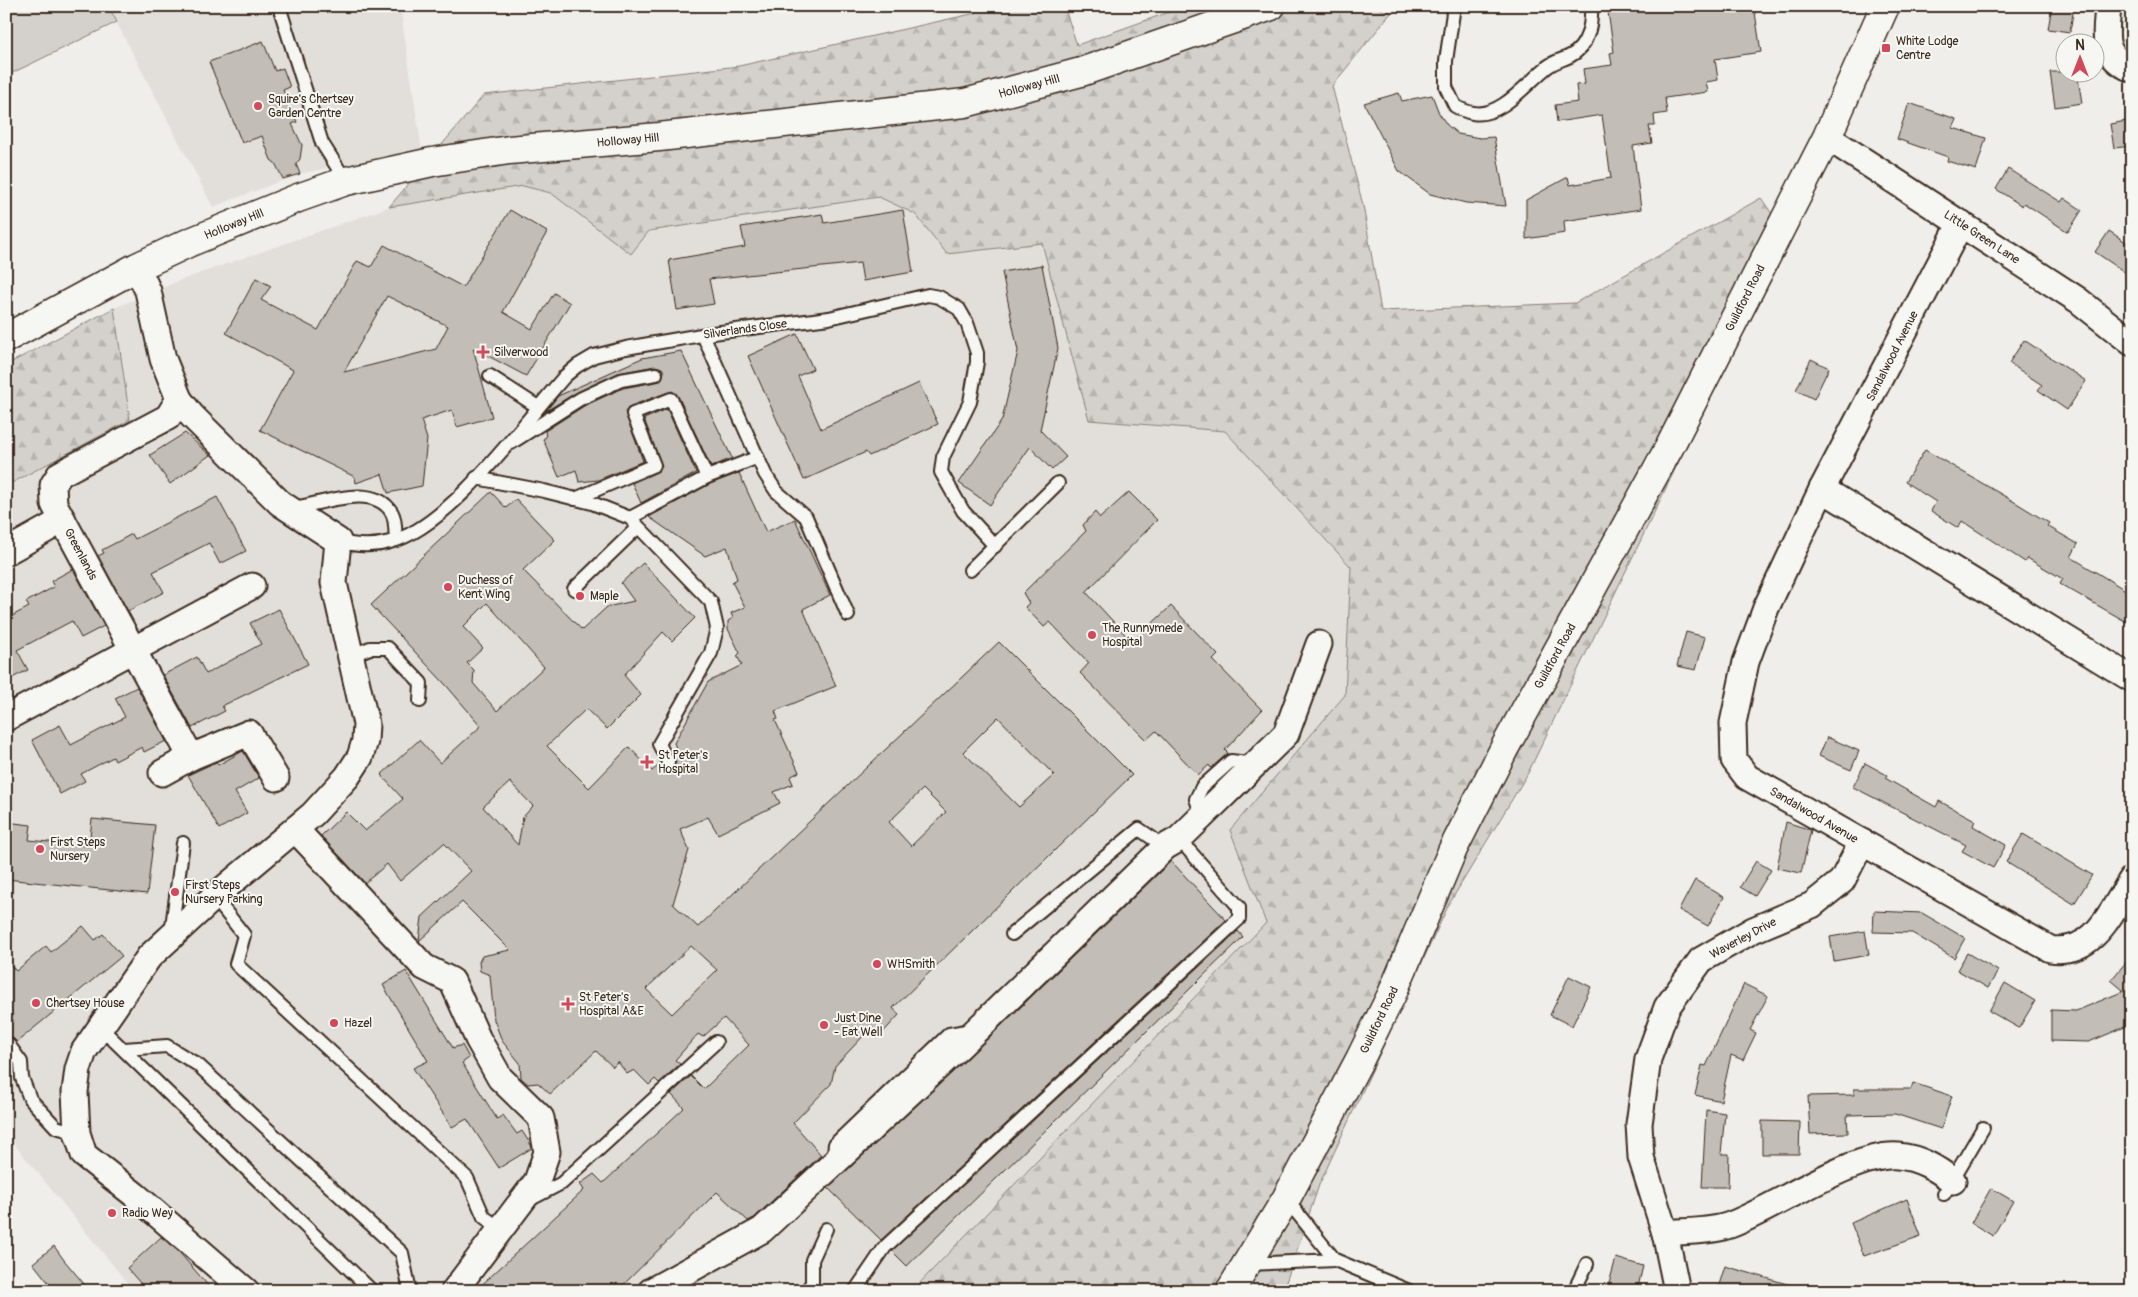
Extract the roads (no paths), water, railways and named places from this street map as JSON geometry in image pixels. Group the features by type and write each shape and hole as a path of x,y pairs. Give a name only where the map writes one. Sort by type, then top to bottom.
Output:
{"main road":[{"name":"Holloway Hill","path":"6,338 137,267 238,222 346,181 432,162 510,150 659,137 965,103 1081,72 1271,6"},
{"name":"Guildford Road","path":"1230,1291 1286,1200 1392,994 1454,849 1505,747 1670,446 1827,137 1881,11"}],"street":[{"path":"2108,6 2106,41 2109,51 2115,60 2132,69"},
{"name":"Little Green Lane","path":"1827,137 2078,300 2132,343"},
{"name":"Sandalwood Avenue","path":"1961,223 1822,489 1766,608 1746,662 1733,723 1734,760 1747,777 2050,949 2062,951 2078,947 2093,938 2132,879"},
{"path":"137,267 148,291 163,359 179,399 192,416 288,509 338,541 334,583 366,724 365,741 360,757 347,778 313,814 171,934 149,957 84,1051 78,1069 74,1092 77,1133 84,1155 135,1195 246,1291"},
{"name":"Greenlands","path":"179,399 168,416 60,474 53,486 54,504 191,757"},
{"path":"1822,489 2132,679"},
{"path":"6,552 63,520"},
{"path":"6,718 252,586"},
{"path":"651,1291 762,1230 978,1029 1286,734 1319,644"},
{"path":"162,773 191,757 249,733 276,778"},
{"path":"295,829 424,967 452,981 478,1039 500,1078 541,1118 547,1152 537,1180 454,1291"},
{"name":"Waverley Drive","path":"1675,1291 1676,1286 1665,1233 1641,1157 1639,1124 1648,1059 1667,1007 1701,960 1753,930 1812,905 1842,881 1862,842"},
{"path":"1665,1233 1728,1226 1855,1165 1878,1157 1897,1156 1914,1158 1929,1164 1948,1187"}],"lane":[{"path":"279,6 322,143 346,181"},
{"path":"1454,6 1446,61 1446,87 1455,106 1472,114 1484,114 1506,104 1547,66 1573,55 1585,42 1592,21 1591,6"},
{"name":"Silverlands Close","path":"338,541 355,546 396,540 426,525 476,478 538,406 577,366 594,356 626,348 703,335 829,318 928,295 948,301 959,309 967,323 977,352 970,402 943,457 941,472 963,511 995,546"},
{"path":"703,335 756,458 776,491 806,517 848,615"},
{"path":"505,446 543,425 580,399 621,380 656,374"},
{"path":"490,376 538,406"},
{"path":"575,499 654,465 632,414 671,399 707,477"},
{"path":"574,589 634,522 707,477 756,458"},
{"path":"476,478 575,499 634,522 711,602 718,628 712,653 659,744 668,762"},
{"path":"970,570 1058,483"},
{"path":"288,509 311,506 348,496 367,496 383,504 392,513 396,540"},
{"path":"350,656 370,648 388,648 421,684 420,701"},
{"path":"855,1291 885,1247 1240,919 1240,907 1172,843 1139,829 1012,934"},
{"path":"171,934 182,843"},
{"path":"214,897 244,935 236,964 466,1178 484,1217 500,1229"},
{"path":"101,1028 372,1291"},
{"path":"519,1204 562,1183 716,1042"},
{"path":"8,1044 21,1062 22,1078 30,1099 56,1127 77,1133"},
{"path":"124,1049 167,1046 198,1066 402,1254 410,1291"},
{"path":"1948,1187 1983,1128"},
{"path":"1286,1200 1335,1260"},
{"path":"806,1291 812,1284 812,1260 826,1229"},
{"path":"1248,1264 1335,1260 1409,1291"},
{"path":"1574,1291 1588,1264"}],"place":[{"name":"White Lodge Centre","path":"1886,48"},
{"name":"Squire's Chertsey Garden Centre","path":"258,106"},
{"name":"Silverwood","path":"483,352"},
{"name":"Duchess of Kent Wing","path":"448,587"},
{"name":"Maple","path":"580,596"},
{"name":"The Runnymede Hospital","path":"1092,635"},
{"name":"St Peter's Hospital","path":"647,762"},
{"name":"First Steps Nursery","path":"40,849"},
{"name":"First Steps Nursery Parking","path":"175,892"},
{"name":"WHSmith","path":"877,964"},
{"name":"Chertsey House","path":"36,1003"},
{"name":"St Peter's Hospital A&E","path":"568,1004"},
{"name":"Hazel","path":"334,1023"},
{"name":"Just Dine - Eat Well","path":"824,1025"},
{"name":"Radio Wey","path":"112,1213"}]}
